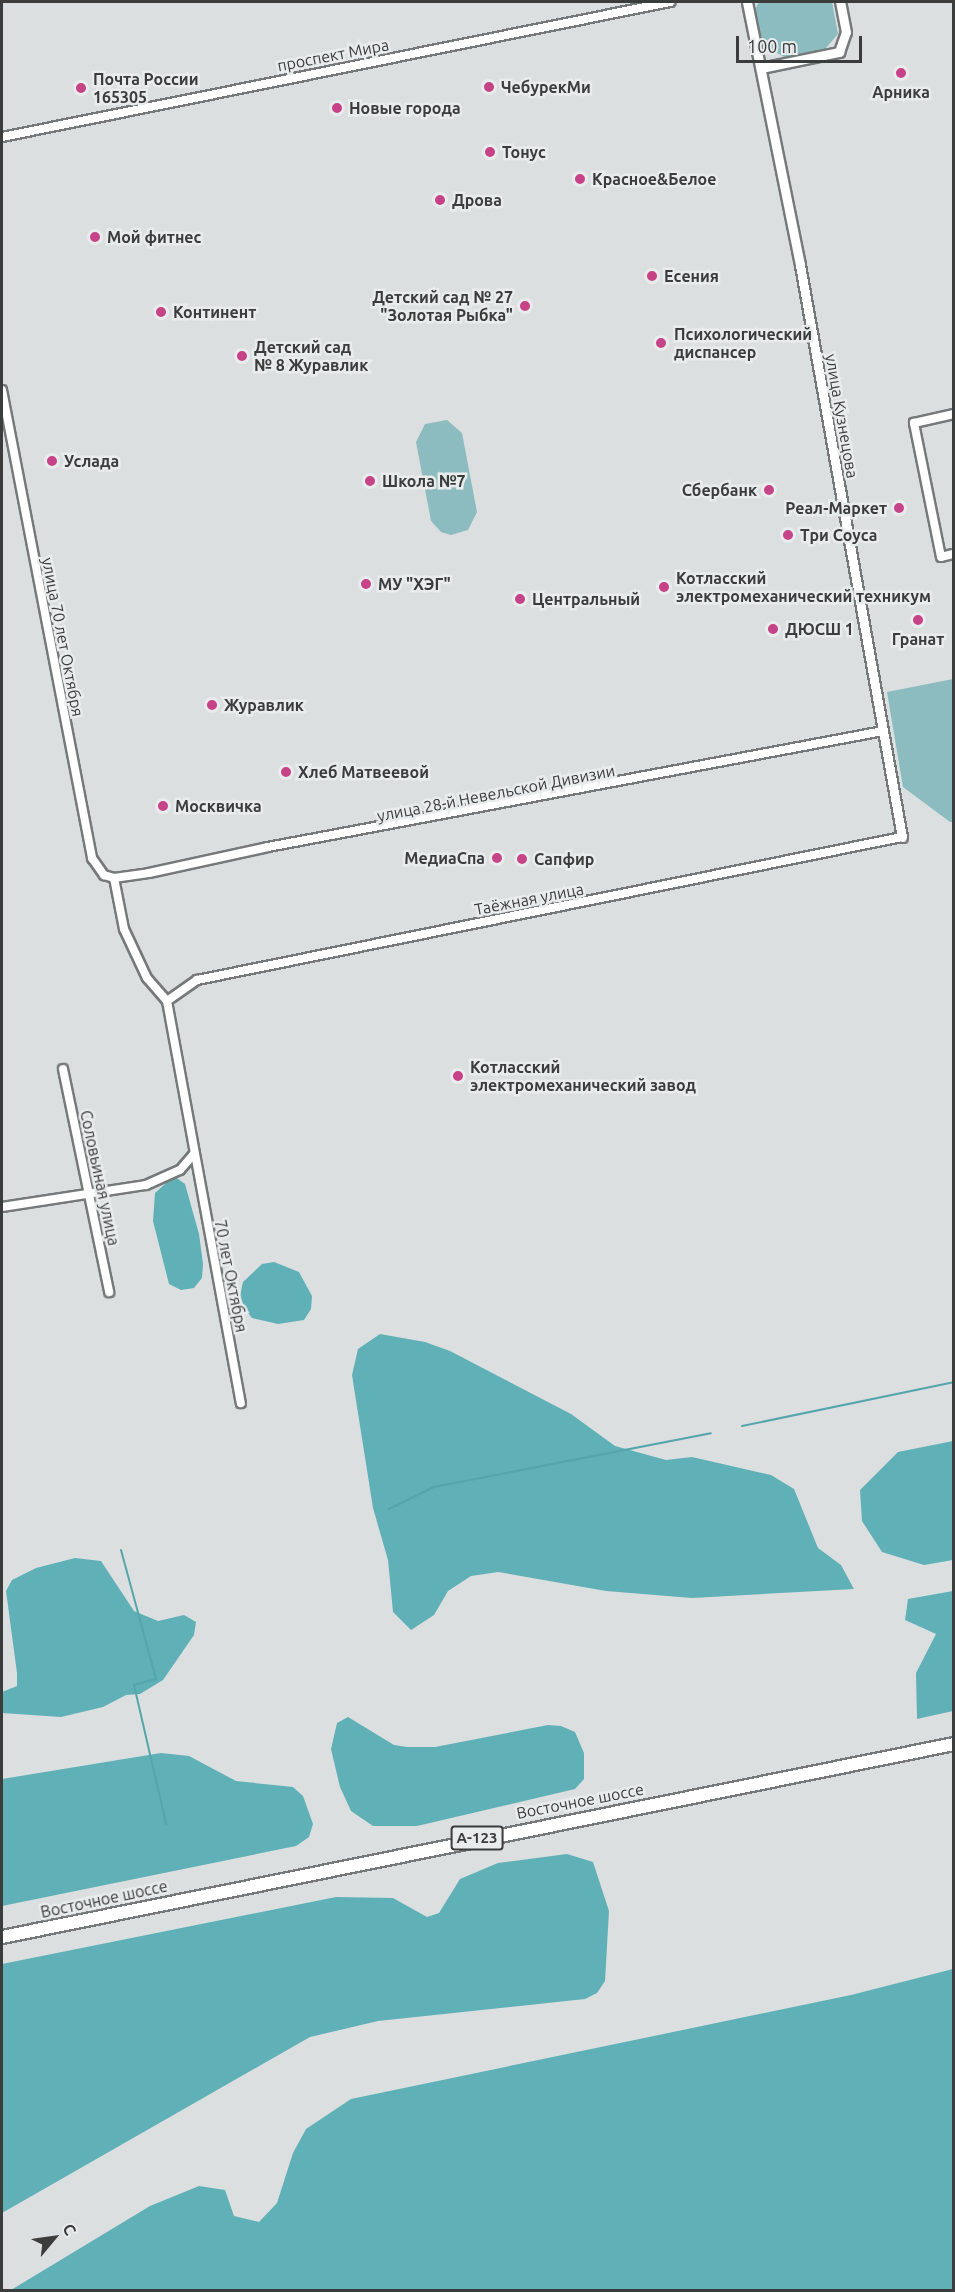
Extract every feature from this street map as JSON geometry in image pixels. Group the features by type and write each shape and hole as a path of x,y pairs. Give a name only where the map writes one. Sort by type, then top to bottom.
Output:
{"main road":[{"name":"Восточное шоссе","path":"2,1937 954,1744"}],"street":[{"name":"проспект Мира","path":"2,137 670,2"},
{"name":"улица Кузнецова","path":"747,2 902,837"},
{"path":"761,68 839,52 846,32 840,2"},
{"name":"улица 70 лет Октября","path":"2,390 92,858 104,875 114,878"},
{"path":"953,554 941,557 914,423 954,414"},
{"name":"улица 28-й Невельской Дивизии","path":"114,878 883,731"},
{"name":"Таёжная улица","path":"167,1001 197,980 902,837"},
{"path":"114,878 124,929 147,978 167,1001"},
{"name":"70 лет Октября","path":"167,1001 241,1403"},
{"name":"Соловьиная улица","path":"63,1069 109,1292"},
{"path":"2,1207 163,1179 180,1170 194,1154"}],"shaded area":[{"path":"759,2 832,2 838,34 825,49 784,57 762,44 754,11"},
{"path":"447,420 462,433 477,512 468,530 451,535 441,532 431,521 416,442 425,424"},
{"path":"953,679 954,822 950,822 903,787 887,692"},
{"path":"174,1176 185,1184 199,1234 203,1264 202,1278 194,1288 181,1290 169,1284 153,1221 155,1193"},
{"path":"274,1262 299,1272 312,1296 311,1309 304,1320 278,1324 252,1318 245,1309 240,1296 243,1282 262,1264"},
{"path":"380,1334 425,1342 450,1351 571,1414 615,1446 666,1460 692,1457 771,1475 794,1489 818,1548 841,1565 854,1589 692,1598 606,1591 498,1572 471,1576 448,1591 434,1615 411,1630 393,1612 388,1560 373,1508 352,1375 358,1349"},
{"path":"953,1441 953,1560 924,1565 882,1552 862,1521 860,1490 898,1452"},
{"path":"75,1558 101,1561 134,1611 158,1621 184,1615 196,1622 194,1635 163,1680 140,1694 126,1695 103,1707 61,1717 2,1713 2,1692 17,1686 6,1591 12,1580 36,1568"},
{"path":"953,1591 953,1711 917,1719 916,1673 936,1634 905,1620 908,1599"},
{"path":"348,1717 394,1745 407,1747 435,1747 548,1725 561,1726 575,1732 584,1753 584,1779 575,1789 417,1826 373,1826 351,1811 340,1787 331,1749 337,1723"},
{"path":"161,1753 189,1756 236,1781 293,1787 303,1796 313,1824 309,1837 296,1846 2,1906 2,1779"},
{"path":"567,1854 593,1862 609,1911 605,1981 597,1993 585,1999 378,2021 310,2037 2,2213 2,1964 336,1897 393,1898 427,1917 439,1913 460,1879 498,1863"},
{"path":"953,1969 953,2290 11,2290 150,2206 199,2186 225,2190 234,2216 259,2222 277,2203 293,2153 306,2129 351,2099 851,1995"}],"waterway":[{"path":"742,1426 954,1382"},
{"path":"389,1509 434,1487 711,1433"},
{"path":"121,1550 156,1679 134,1685 166,1824"}],"place":[{"name":"Арника","path":"901,73"},
{"name":"ЧебурекМи","path":"489,87"},
{"name":"Почта России 165305","path":"81,88"},
{"name":"Новые города","path":"337,108"},
{"name":"Тонус","path":"490,152"},
{"name":"Красное&Белое","path":"580,179"},
{"name":"Дрова","path":"440,200"},
{"name":"Мой фитнес","path":"95,237"},
{"name":"Есения","path":"652,276"},
{"name":"Детский сад № 27 \"Золотая Рыбка\"","path":"525,306"},
{"name":"Континент","path":"161,312"},
{"name":"Психологический диспансер","path":"661,343"},
{"name":"Детский сад № 8 Журавлик","path":"242,356"},
{"name":"Услада","path":"52,461"},
{"name":"Школа №7","path":"370,481"},
{"name":"Сбербанк","path":"769,490"},
{"name":"Реал-Маркет","path":"899,508"},
{"name":"Три Соуса","path":"788,535"},
{"name":"МУ \"ХЭГ\"","path":"366,584"},
{"name":"Котласский электромеханический техникум","path":"664,587"},
{"name":"Центральный","path":"520,599"},
{"name":"Гранат","path":"918,620"},
{"name":"ДЮСШ 1","path":"773,629"},
{"name":"Журавлик","path":"212,705"},
{"name":"Хлеб Матвеевой","path":"286,772"},
{"name":"Москвичка","path":"163,806"},
{"name":"МедиаСпа","path":"497,858"},
{"name":"Сапфир","path":"522,859"},
{"name":"Котласский электромеханический завод","path":"458,1076"}]}
